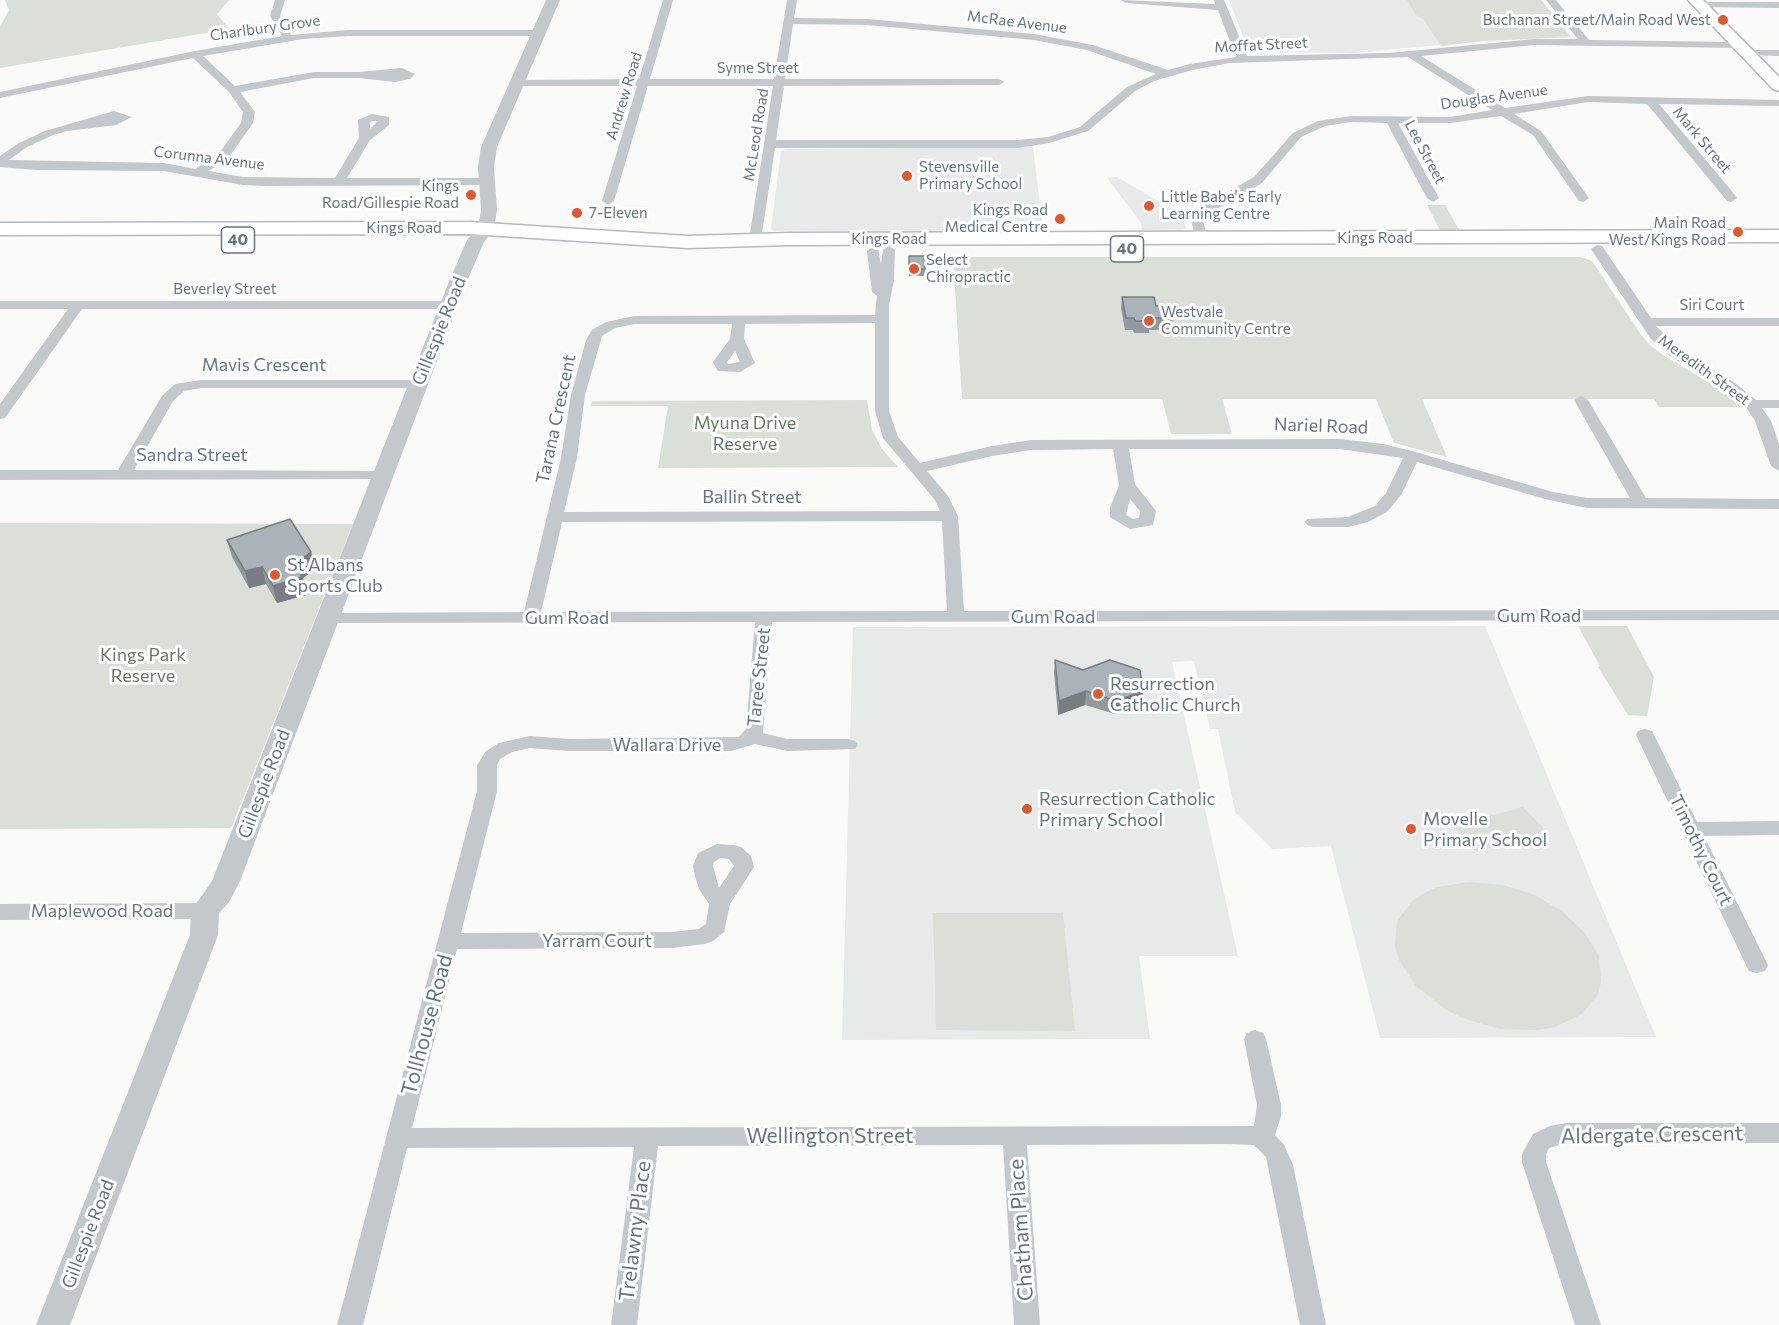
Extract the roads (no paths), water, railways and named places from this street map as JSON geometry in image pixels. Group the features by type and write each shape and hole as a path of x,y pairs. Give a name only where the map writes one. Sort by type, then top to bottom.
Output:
{"main road":[{"path":"1697,3 1779,86"},
{"name":"Kings Road","path":"0,229 477,232 657,241 755,240 880,246"},
{"name":"Kings Road","path":"0,240 477,232 643,249 1593,243 1779,249"},
{"name":"Kings Road","path":"1593,243 1779,236"}],"street":[{"path":"280,0 275,16 288,38"},
{"name":"Gillespie Road","path":"53,1325 204,935 205,911 219,895 226,881 477,232 489,210 485,182 487,159 493,136 553,0"},
{"name":"Andrew Road","path":"608,201 668,0"},
{"name":"McLeod Road","path":"755,240 792,0"},
{"path":"1125,0 1221,3 1243,58"},
{"path":"1551,0 1586,42"},
{"path":"1697,3 1779,5"},
{"name":"McRae Avenue","path":"789,21 856,21 1034,37 1089,47 1165,73"},
{"name":"Charlbury Grove","path":"0,95 195,54 288,38 348,33 539,33"},
{"name":"Moffat Street","path":"770,144 1010,144 1049,140 1084,129 1131,89 1165,73 1204,63 1243,58 1410,54 1514,43 1586,42 1743,49 1779,53"},
{"path":"195,54 233,90 249,112 247,123 218,162 198,172"},
{"path":"1410,54 1541,137 1582,198"},
{"path":"233,90 301,76 359,75"},
{"name":"Syme Street","path":"518,83 999,82"},
{"name":"Douglas Avenue","path":"1204,244 1197,221 1199,214 1258,180 1301,132 1331,121 1439,121 1578,100 1779,103"},
{"name":"Mark Street","path":"1650,100 1731,198"},
{"name":"Lee Street","path":"1391,120 1433,198"},
{"path":"0,162 37,137 67,128"},
{"path":"339,182 364,138"},
{"name":"Corunna Avenue","path":"0,162 36,166 164,167 243,181 485,182"},
{"name":"Meredith Street","path":"1593,243 1646,322 1670,349 1730,386 1752,404 1763,421 1779,466"},
{"path":"880,246 881,388 884,421 891,438 942,499 950,516 956,617"},
{"name":"Beverley Street","path":"0,305 449,305"},
{"path":"0,415 78,305"},
{"name":"Tarana Crescent","path":"531,618 569,458 578,395 592,340 597,333 611,325 634,320 739,319 882,312"},
{"path":"737,339 739,319"},
{"name":"Siri Court","path":"1646,322 1779,322"},
{"name":"Mavis Crescent","path":"124,474 167,399 180,387 201,384 418,384"},
{"path":"1581,400 1641,505"},
{"path":"1752,404 1779,404"},
{"path":"1120,443 1127,485"},
{"name":"Nariel Road","path":"916,469 1022,446 1120,443 1340,444 1383,449 1551,496 1587,503 1779,504"},
{"path":"1312,522 1348,522 1362,519 1381,509 1393,495 1412,456"},
{"name":"Sandra Street","path":"0,475 383,474"},
{"name":"Ballin Street","path":"554,517 950,516"},
{"name":"Gum Road","path":"328,618 1779,615"},
{"name":"Taree Street","path":"752,737 755,729 764,617"},
{"name":"Timothy Court","path":"1645,735 1758,965"},
{"name":"Wallara Drive","path":"520,742 569,745 731,745 746,742 752,737 787,745 848,745"},
{"name":"Tollhouse Road","path":"350,1325 487,791 489,761 499,750 520,742"},
{"path":"1690,829 1779,828"},
{"name":"Yarram Court","path":"449,941 693,939 705,936 716,927 720,903"},
{"name":"Maplewood Road","path":"0,912 205,911"},
{"path":"1255,1039 1269,1105 1269,1116 1262,1138 1276,1152 1281,1165 1313,1325"},
{"name":"Aldergate Crescent","path":"1588,1325 1534,1162 1533,1154 1541,1141 1550,1136 1566,1134 1779,1133"},
{"name":"Wellington Street","path":"397,1138 1241,1134 1262,1138"},
{"name":"Chatham Place","path":"1014,1135 1027,1325"},
{"name":"Trelawny Place","path":"624,1325 647,1137"}],"place":[{"name":"Buchanan Street/Main Road West","path":"1723,20"},
{"name":"Stevensville Primary School","path":"907,176"},
{"name":"Kings Road/Gillespie Road","path":"471,195"},
{"name":"Little Babe's Early Learning Centre","path":"1149,206"},
{"name":"7-Eleven","path":"577,213"},
{"name":"Kings Road Medical Centre","path":"1060,219"},
{"name":"Main Road West/Kings Road","path":"1738,232"},
{"name":"Select Chiropractic","path":"914,269"},
{"name":"Westvale Community Centre","path":"1149,321"},
{"name":"St Albans Sports Club","path":"275,575"},
{"name":"Resurrection Catholic Church","path":"1098,694"},
{"name":"Resurrection Catholic Primary School","path":"1027,809"},
{"name":"Movelle Primary School","path":"1411,829"}],"park label":[{"name":"Myuna Drive Reserve","path":"745,433"},
{"name":"Kings Park Reserve","path":"143,665"}]}
